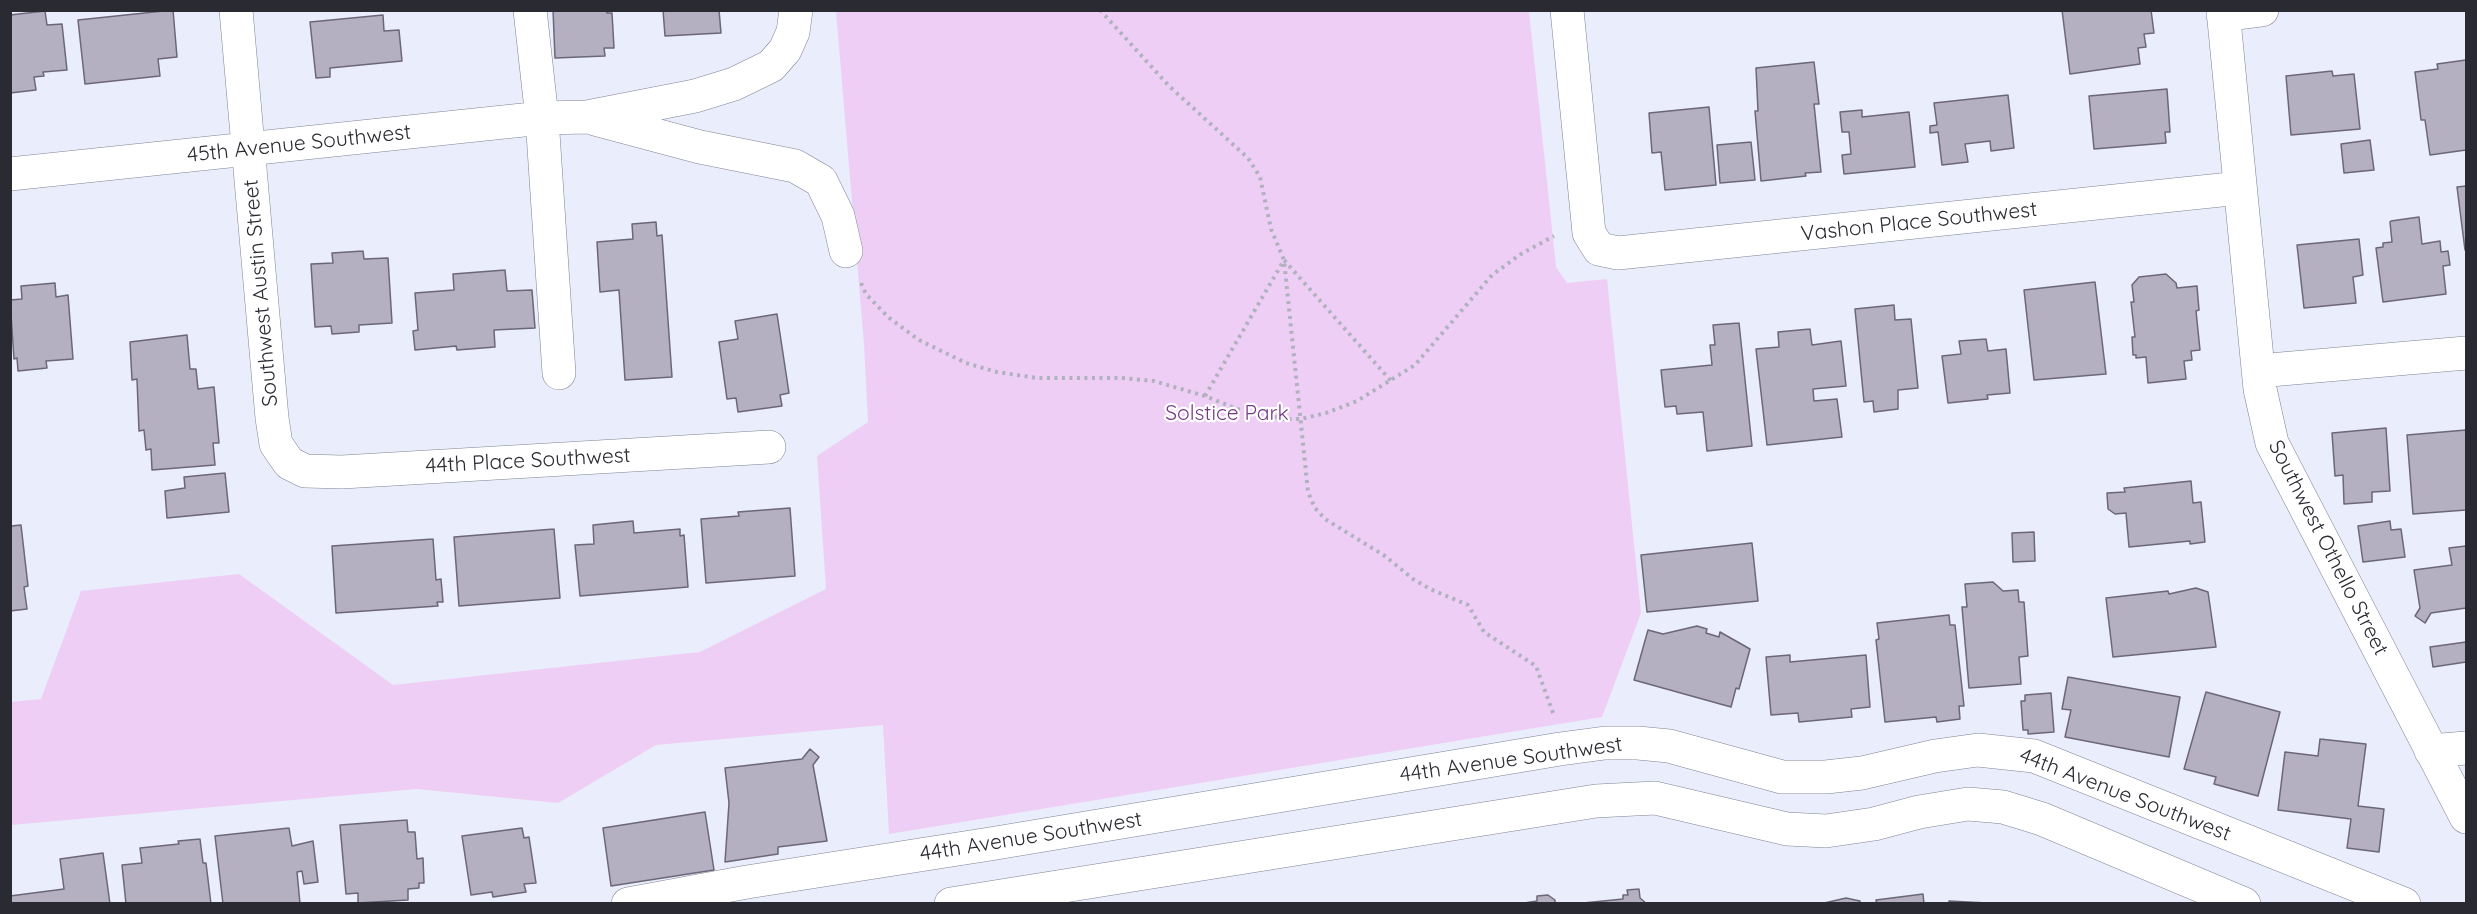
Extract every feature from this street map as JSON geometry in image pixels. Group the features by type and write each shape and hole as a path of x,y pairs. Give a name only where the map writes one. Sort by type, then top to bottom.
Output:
{"street":[{"name":"Southwest Austin Street","path":"236,10 272,418 276,444 289,464"},
{"path":"530,10 542,118 559,374"},
{"name":"45th Avenue Southwest","path":"10,174 542,118 587,117 695,96 734,84 771,66 785,50 793,32 796,10"},
{"name":"Vashon Place Southwest","path":"1566,10 1589,233 1599,249 1618,253 2240,188"},
{"path":"2223,13 2262,10"},
{"name":"Southwest Othello Street","path":"2223,13 2258,372 2272,443 2466,817"},
{"name":"45th Avenue Southwest","path":"587,117 700,147 795,166 821,181 838,216 846,251"},
{"path":"2258,372 2466,353"},
{"name":"44th Place Southwest","path":"289,464 305,471 342,472 769,447"},
{"name":"44th Avenue Southwest","path":"628,903 1560,749 1605,743 1638,742 1669,746 1782,777 1826,777 1862,773 1935,756 1978,750 2034,756 2404,903"},
{"path":"2431,751 2466,748"},
{"path":"951,903 1584,803 1645,798 1683,803 1787,830 1826,831 1874,824 1918,812 1968,804 2003,807 2042,819 2244,903"}],"path":[{"path":"1100,10 1169,86 1255,167 1260,177 1271,229 1284,260 1308,492 1315,508 1325,519 1385,556 1413,579 1430,589 1468,604 1484,632 1536,666 1541,674 1550,705"},
{"path":"846,251 866,294 888,317 919,340 966,363 997,372 1037,378 1121,378 1154,381 1205,396 1237,409 1284,419 1301,419 1357,402 1415,364 1492,276 1521,254 1557,234"},
{"path":"1284,260 1391,381"},
{"path":"1205,396 1284,260"}],"green space":[{"name":"Solstice Park","path":"836,11 1529,11 1556,267 1567,283 1607,279 1641,613 1602,717 889,834 883,725 656,745 558,803 417,789 11,825 11,702 41,699 81,591 239,574 393,685 700,652 826,589 817,456 868,422 864,344"}],"building":[{"path":"173,10 177,57 158,59 160,76 85,84 78,20"},
{"path":"553,10 607,10 607,13 612,13 614,48 604,48 605,56 555,58"},
{"path":"663,10 719,10 721,33 665,36"},
{"path":"2062,10 2151,10 2154,33 2144,34 2146,47 2138,48 2140,64 2070,74"},
{"path":"45,11 47,25 62,24 67,70 43,72 44,76 34,77 36,90 10,93 10,15"},
{"path":"383,15 384,31 399,30 402,61 330,68 330,77 316,78 310,22"},
{"path":"2466,60 2466,150 2430,155 2425,120 2421,120 2415,72 2438,69 2437,64"},
{"path":"1814,62 1819,104 1814,104 1821,172 1761,181 1755,111 1758,111 1756,68"},
{"path":"2332,71 2333,76 2354,74 2360,129 2291,135 2286,76"},
{"path":"2167,89 2170,132 2165,132 2166,143 2094,149 2089,96"},
{"path":"2008,95 2014,148 1991,151 1990,141 1965,144 1968,162 1942,165 1938,132 1930,133 1930,126 1937,125 1934,103"},
{"path":"1709,107 1716,185 1665,190 1661,152 1652,153 1649,113"},
{"path":"1862,110 1862,117 1909,112 1915,167 1844,174 1842,155 1851,154 1849,132 1842,132 1840,112"},
{"path":"2370,140 2374,170 2344,173 2341,144"},
{"path":"1751,142 1755,180 1720,183 1717,145"},
{"path":"2466,186 2466,250 2465,250 2457,187"},
{"path":"2419,217 2422,244 2440,241 2441,252 2448,251 2450,265 2443,266 2446,294 2383,302 2376,248 2383,247 2383,243 2392,242 2391,221"},
{"path":"656,222 657,236 662,235 672,377 625,380 619,290 600,292 597,242 633,239 632,224"},
{"path":"2359,239 2363,275 2353,277 2356,303 2304,308 2297,245"},
{"path":"363,251 364,259 388,258 392,323 359,325 359,332 332,334 331,326 315,327 311,264 333,263 332,253"},
{"path":"505,270 507,291 532,290 535,328 494,330 495,347 457,350 456,346 415,350 413,331 418,330 415,293 454,290 453,274"},
{"path":"2166,274 2176,283 2177,288 2197,286 2199,310 2196,311 2200,350 2191,351 2192,360 2184,361 2186,379 2148,383 2146,357 2136,358 2136,355 2133,355 2132,337 2135,337 2131,302 2134,302 2132,285 2139,277"},
{"path":"2095,282 2106,374 2034,380 2024,290"},
{"path":"55,283 56,297 68,295 73,359 46,361 47,368 18,371 17,358 14,359 10,300 22,299 21,286"},
{"path":"1894,305 1895,320 1911,319 1918,388 1898,390 1898,409 1874,412 1873,401 1864,402 1855,309"},
{"path":"777,314 789,393 780,395 782,406 738,412 736,398 727,399 719,342 738,339 735,321"},
{"path":"1739,323 1752,446 1707,451 1703,412 1677,414 1676,406 1665,407 1661,370 1712,365 1710,345 1715,345 1713,325"},
{"path":"1810,329 1812,345 1841,341 1846,386 1813,389 1814,401 1837,399 1842,437 1767,445 1756,349 1779,347 1778,332"},
{"path":"187,335 190,369 196,369 198,389 214,387 219,443 213,443 215,465 152,470 151,449 146,450 144,430 139,431 137,379 132,380 130,342"},
{"path":"1986,339 1988,351 2006,349 2010,393 1987,395 1988,399 1948,403 1942,356 1961,354 1959,341"},
{"path":"2386,428 2390,491 2372,492 2372,502 2344,504 2343,475 2335,476 2332,433"},
{"path":"2466,430 2466,510 2413,514 2407,435"},
{"path":"225,473 229,512 167,518 165,491 185,488 184,477"},
{"path":"2191,481 2193,503 2201,502 2205,542 2190,544 2190,541 2129,547 2126,513 2115,514 2108,509 2107,493 2125,492 2124,488"},
{"path":"790,508 795,576 706,583 701,519 739,516 738,512"},
{"path":"10,521 11,526 21,525 28,586 24,587 27,609 10,611"},
{"path":"633,521 634,533 680,529 680,536 684,535 688,587 580,596 575,545 594,544 593,525"},
{"path":"2390,521 2391,530 2401,529 2405,557 2363,562 2358,526"},
{"path":"554,529 560,598 459,606 454,537"},
{"path":"2034,532 2035,561 2013,562 2012,533"},
{"path":"433,539 436,580 441,579 443,602 437,602 438,606 336,613 332,546"},
{"path":"1752,543 1758,601 1647,612 1641,555"},
{"path":"2466,546 2466,608 2431,613 2425,623 2415,616 2420,608 2414,570 2452,565 2449,548"},
{"path":"1993,582 2003,591 2018,590 2019,602 2024,602 2028,656 2019,657 2021,684 1969,688 1962,607 1967,607 1965,584"},
{"path":"2196,588 2208,592 2216,647 2113,657 2106,598 2168,591 2169,594"},
{"path":"1949,615 1950,625 1955,625 1964,706 1959,706 1960,719 1937,722 1936,717 1885,722 1876,640 1879,639 1877,623"},
{"path":"1697,626 1707,629 1706,633 1719,637 1720,632 1750,649 1739,689 1736,688 1731,707 1634,680 1648,630 1663,634"},
{"path":"2466,642 2466,662 2433,667 2430,647"},
{"path":"1790,655 1790,662 1866,655 1870,707 1851,709 1852,717 1799,722 1798,713 1771,715 1766,657"},
{"path":"2068,677 2180,697 2169,757 2065,737 2071,710 2062,709"},
{"path":"2206,692 2280,712 2258,796 2214,784 2216,777 2184,769"},
{"path":"2051,693 2054,732 2028,734 2028,730 2023,730 2021,701 2025,701 2025,695"},
{"path":"2320,739 2366,744 2358,806 2384,809 2379,852 2347,848 2351,819 2278,810 2285,752 2318,756"},
{"path":"810,749 819,757 813,765 827,841 778,847 778,854 725,862 729,803 725,768 802,759"},
{"path":"705,812 714,870 611,886 603,828"},
{"path":"407,820 408,832 415,832 417,859 423,858 424,883 419,883 419,888 408,889 408,900 358,903 358,893 346,894 340,825"},
{"path":"289,828 292,846 313,841 318,882 304,884 302,871 297,872 300,904 223,904 215,836"},
{"path":"522,828 524,838 529,837 536,883 524,884 526,892 493,897 492,892 471,895 462,836"},
{"path":"200,839 203,863 206,863 211,904 126,904 122,865 142,863 140,848 179,844 178,841"},
{"path":"103,853 110,904 10,904 10,896 64,889 60,859"},
{"path":"1639,889 1640,898 1647,904 1573,904 1623,899 1623,895 1628,895 1627,890"},
{"path":"1923,894 1924,904 1877,904 1876,900"},
{"path":"1548,895 1555,900 1555,904 1518,904 1537,901 1537,896"},
{"path":"1846,898 1860,901 1860,904 1820,904"},
{"path":"1949,901 2006,904 1949,904"}]}
